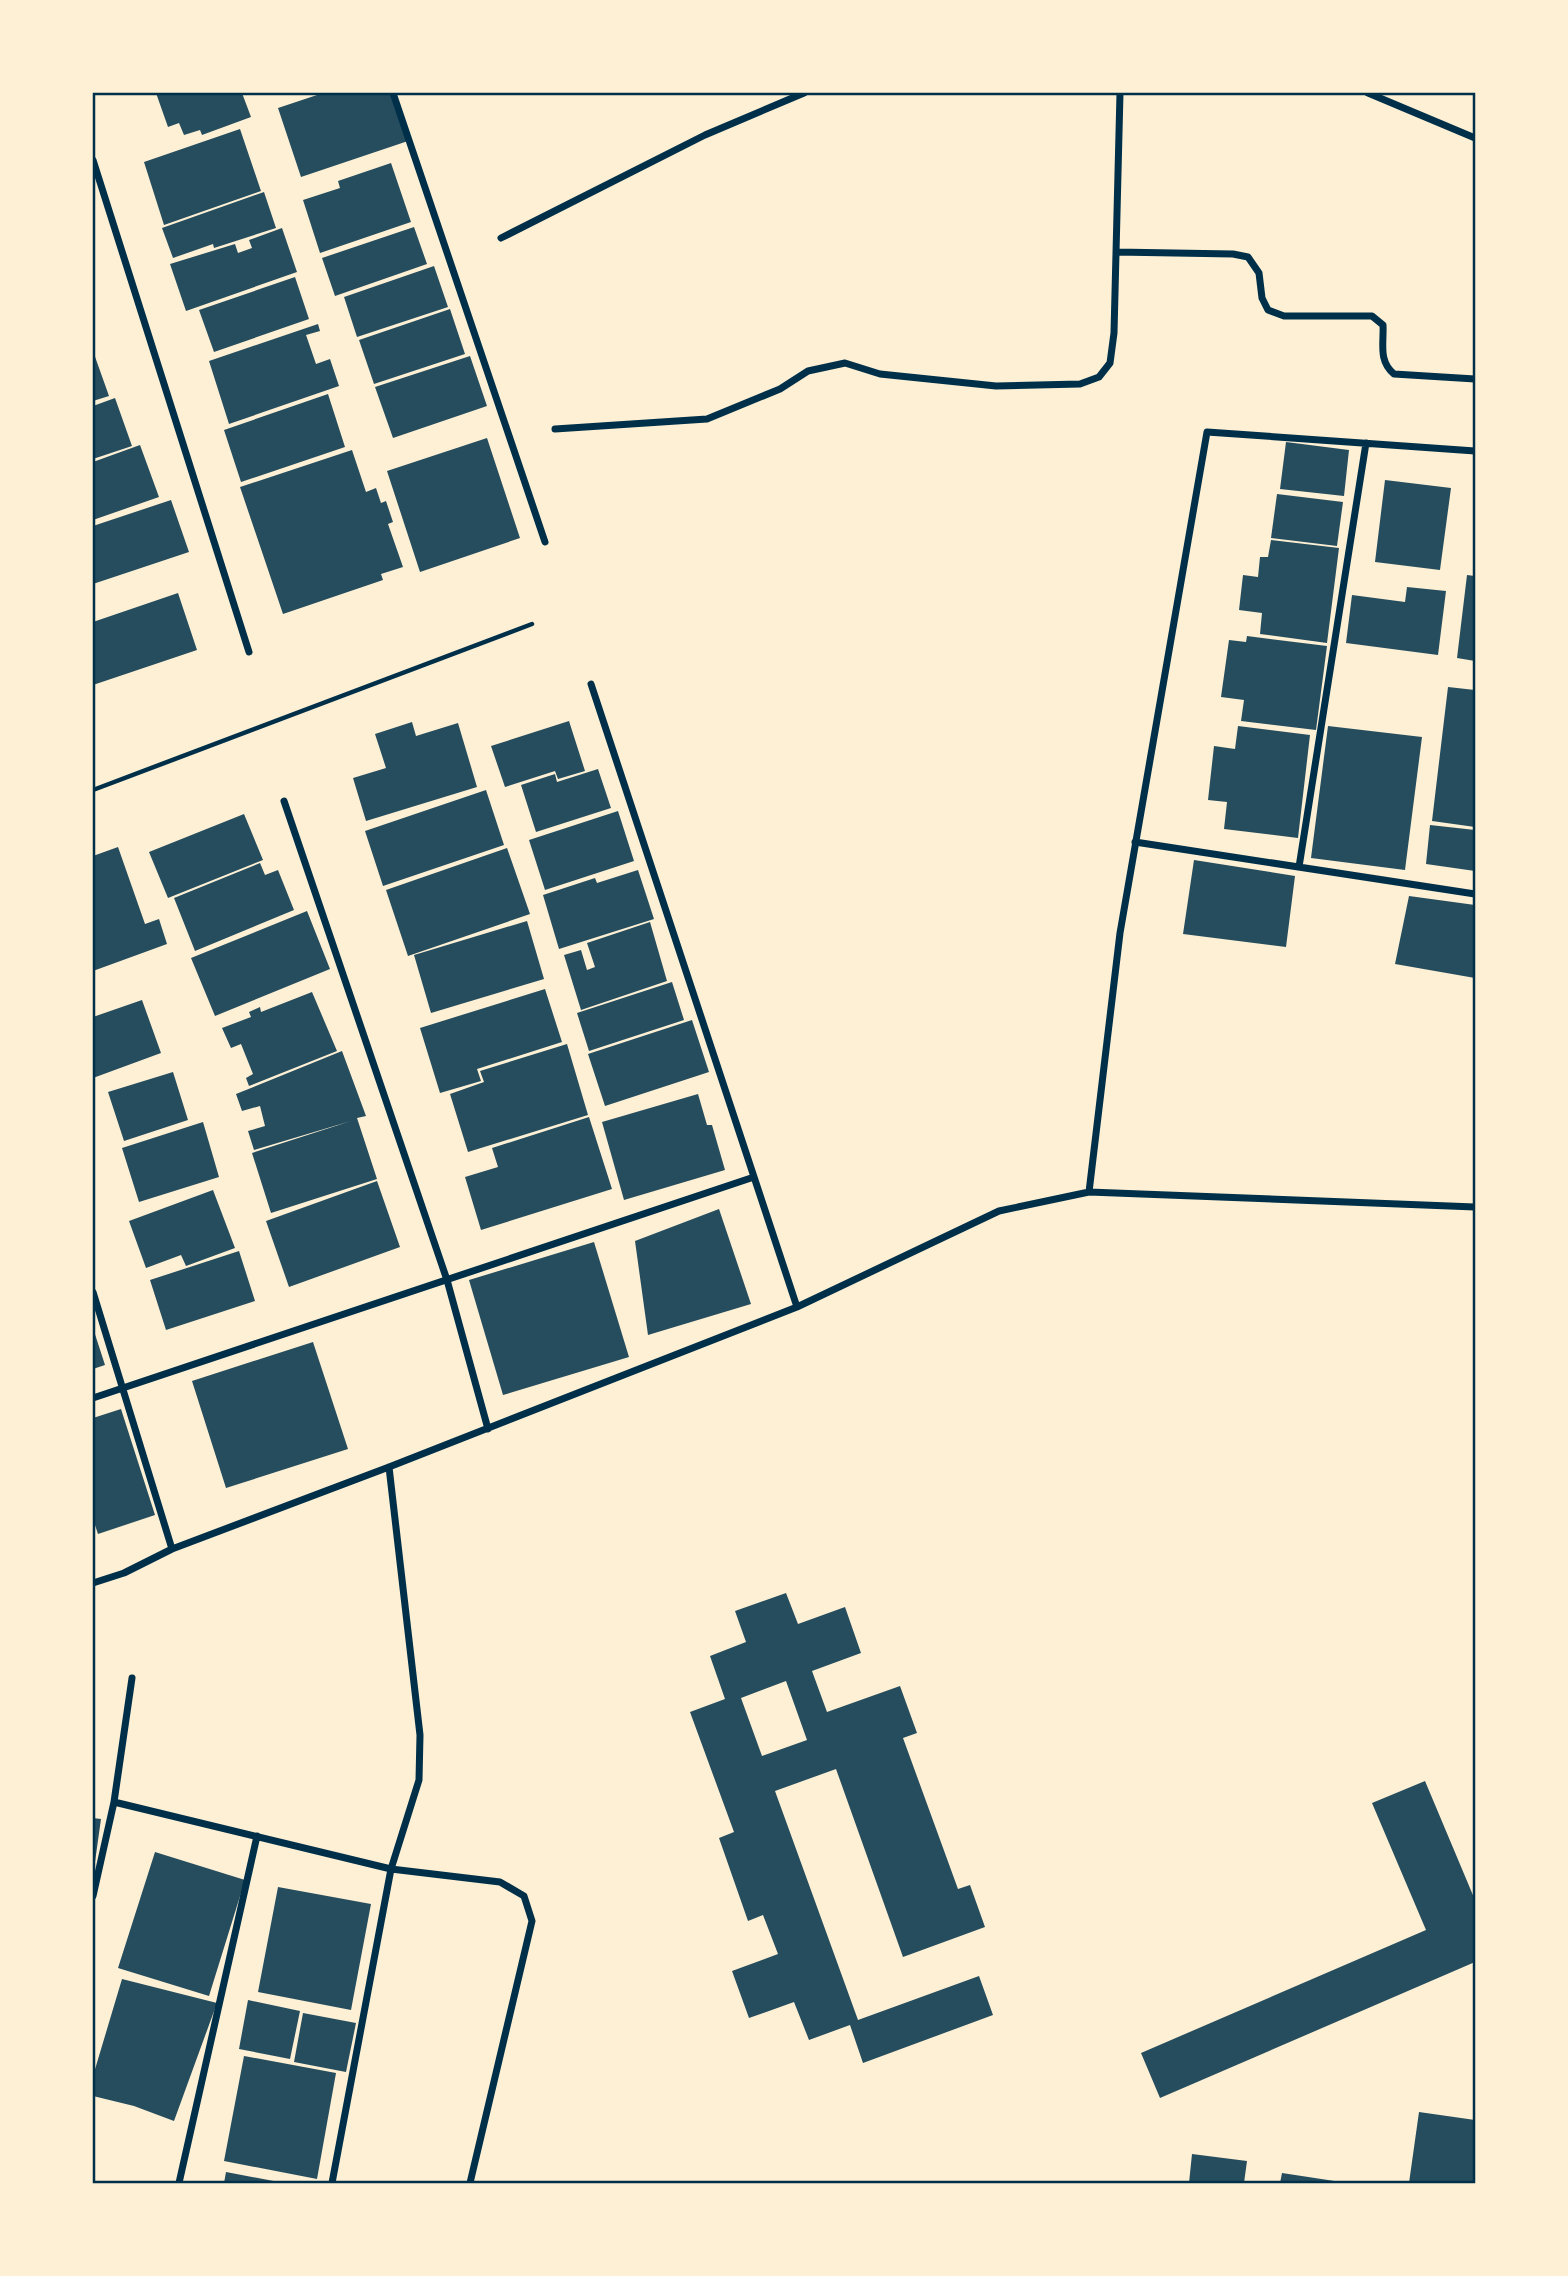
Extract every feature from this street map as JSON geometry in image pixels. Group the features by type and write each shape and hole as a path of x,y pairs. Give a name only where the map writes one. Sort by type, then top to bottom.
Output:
{"street":[{"path":"393,93 545,542"},
{"path":"501,238 705,135 804,93"},
{"path":"555,429 708,419 780,389 808,372 845,362 880,374 996,386 1080,384 1099,377 1110,363 1114,333 1120,93"},
{"path":"1368,93 1475,138"},
{"path":"93,160 248,652"},
{"path":"1116,252 1233,254 1248,257 1259,272 1262,298 1268,310 1284,316 1372,316 1383,325 1382,356 1386,367 1394,374 1475,379"},
{"path":"1089,1192 1119,933 1207,432 1475,451"},
{"path":"1299,867 1366,443"},
{"path":"591,684 797,1307"},
{"path":"284,801 447,1280 488,1429"},
{"path":"1135,842 1475,894"},
{"path":"93,1398 754,1177"},
{"path":"93,1583 124,1573 172,1549 488,1429 797,1307 999,1211 1089,1192 1475,1207"},
{"path":"93,1292 172,1549"},
{"path":"332,2183 391,1869 419,1780 420,1735 389,1467"},
{"path":"93,1896 114,1802 132,1678"},
{"path":"114,1802 391,1869 500,1882 524,1896 532,1921 470,2183"},
{"path":"178,2183 257,1836"}],"path":[{"path":"93,790 532,624"}],"building":[{"path":"156,93 242,93 251,117 202,135 200,130 184,135 179,123 168,127"},
{"path":"323,93 392,93 408,141 301,177 278,108"},
{"path":"240,129 261,191 164,225 144,162"},
{"path":"391,163 411,222 320,253 303,200 340,188 338,181"},
{"path":"264,192 276,228 214,248 213,244 173,258 162,228"},
{"path":"414,227 427,264 335,296 322,258"},
{"path":"282,228 297,272 186,311 170,264 235,244 238,253 252,248 249,240"},
{"path":"434,266 448,307 357,337 344,297"},
{"path":"295,277 309,319 214,352 199,310"},
{"path":"450,309 465,354 374,384 359,340"},
{"path":"318,324 320,331 306,335 316,364 330,359 339,386 229,424 209,361"},
{"path":"93,351 109,396 93,401"},
{"path":"470,356 487,406 393,438 375,387"},
{"path":"328,394 345,447 241,482 224,430"},
{"path":"115,398 132,446 93,459 93,406"},
{"path":"487,438 520,538 420,572 387,471"},
{"path":"1286,442 1349,450 1344,496 1280,489"},
{"path":"140,445 159,497 93,520 93,462"},
{"path":"352,450 366,492 376,488 381,503 386,501 393,522 388,524 403,567 381,574 383,580 283,614 240,487"},
{"path":"1385,480 1451,488 1440,570 1375,562"},
{"path":"1277,494 1343,502 1337,546 1271,538"},
{"path":"171,500 189,552 93,584 93,526"},
{"path":"1271,540 1339,548 1327,643 1260,634 1262,613 1239,610 1243,575 1258,577 1260,557 1268,557"},
{"path":"1467,575 1475,576 1475,661 1457,658"},
{"path":"1407,587 1446,591 1438,655 1346,643 1352,595 1405,602"},
{"path":"178,593 197,650 93,685 93,622"},
{"path":"1247,636 1327,646 1316,730 1241,721 1244,700 1221,697 1229,640 1246,642"},
{"path":"1448,687 1475,690 1475,827 1432,821"},
{"path":"569,721 585,771 558,779 555,771 505,787 491,746"},
{"path":"412,722 416,736 458,723 477,787 366,821 353,778 386,768 375,734"},
{"path":"1238,726 1310,735 1298,838 1224,829 1227,802 1208,800 1214,746 1235,749"},
{"path":"1328,726 1422,737 1405,870 1311,858"},
{"path":"598,769 611,808 536,832 521,785 555,774 557,782"},
{"path":"486,790 504,845 383,886 365,831"},
{"path":"618,811 634,861 545,890 529,840"},
{"path":"244,814 263,860 168,898 149,852"},
{"path":"1430,825 1475,830 1475,871 1426,864"},
{"path":"118,847 145,924 159,919 167,944 93,971 93,856"},
{"path":"507,848 530,914 408,956 386,890"},
{"path":"1194,860 1295,876 1286,947 1183,934"},
{"path":"260,863 265,875 278,870 294,910 195,951 174,898"},
{"path":"638,870 654,919 559,949 543,895 595,878 597,883"},
{"path":"1409,896 1475,905 1475,978 1395,964"},
{"path":"307,911 330,969 215,1016 191,958"},
{"path":"527,921 544,979 431,1013 414,955"},
{"path":"650,922 667,981 581,1010 564,955 581,950 587,970 595,967 587,943"},
{"path":"672,982 684,1020 589,1051 577,1013"},
{"path":"545,989 562,1042 477,1069 481,1081 440,1093 420,1028"},
{"path":"312,992 337,1051 249,1086 246,1078 253,1074 241,1044 231,1048 222,1028 251,1017 249,1012 260,1007 261,1012"},
{"path":"142,1000 161,1053 93,1078 93,1017"},
{"path":"692,1020 709,1072 605,1106 588,1054"},
{"path":"567,1044 588,1115 468,1152 450,1094 484,1082 480,1071"},
{"path":"342,1051 366,1116 357,1118 377,1179 271,1213 252,1153 351,1121 254,1150 248,1131 265,1126 260,1106 242,1111 236,1094"},
{"path":"173,1072 188,1120 124,1141 108,1092"},
{"path":"698,1094 707,1125 712,1125 725,1170 624,1200 602,1122"},
{"path":"589,1117 612,1189 481,1230 465,1177 498,1167 492,1148"},
{"path":"203,1122 219,1177 139,1202 122,1148"},
{"path":"377,1181 400,1247 289,1287 266,1221"},
{"path":"213,1190 235,1248 186,1266 181,1255 146,1268 129,1221"},
{"path":"719,1209 751,1304 648,1335 635,1241"},
{"path":"594,1242 629,1357 503,1395 469,1280"},
{"path":"239,1251 255,1301 166,1330 150,1280"},
{"path":"93,1328 105,1365 93,1369"},
{"path":"313,1342 348,1449 226,1488 192,1381"},
{"path":"121,1409 155,1515 98,1534 93,1519 93,1418"},
{"path":"786,1593 798,1624 845,1607 861,1653 812,1671 827,1712 900,1686 917,1733 903,1738 958,1889 970,1885 985,1927 903,1957 836,1769 775,1791 858,2020 979,1976 993,2015 863,2063 850,2025 809,2040 794,2002 749,2018 732,1971 778,1954 763,1915 748,1921 719,1838 734,1832 690,1712 725,1699 710,1656 746,1642 735,1611","holes":["786,1681 807,1740 762,1756 741,1698"]},
{"path":"1425,1781 1475,1900 1475,1962 1160,2098 1141,2053 1426,1930 1372,1803"},
{"path":"93,1818 101,1819 94,1869 93,1869"},
{"path":"155,1852 245,1880 209,1996 118,1968"},
{"path":"278,1887 371,1904 351,2010 258,1992"},
{"path":"122,1979 217,2003 174,2121 134,2106 93,2096 93,2076"},
{"path":"248,2000 300,2011 290,2059 239,2049"},
{"path":"303,2013 356,2023 346,2072 294,2062"},
{"path":"244,2056 336,2073 317,2179 224,2161"},
{"path":"1419,2112 1475,2120 1475,2183 1409,2183"},
{"path":"1192,2154 1247,2161 1244,2183 1189,2183"},
{"path":"226,2172 279,2182 279,2183 224,2183"},
{"path":"1282,2173 1341,2182 1341,2183 1280,2183"}]}
